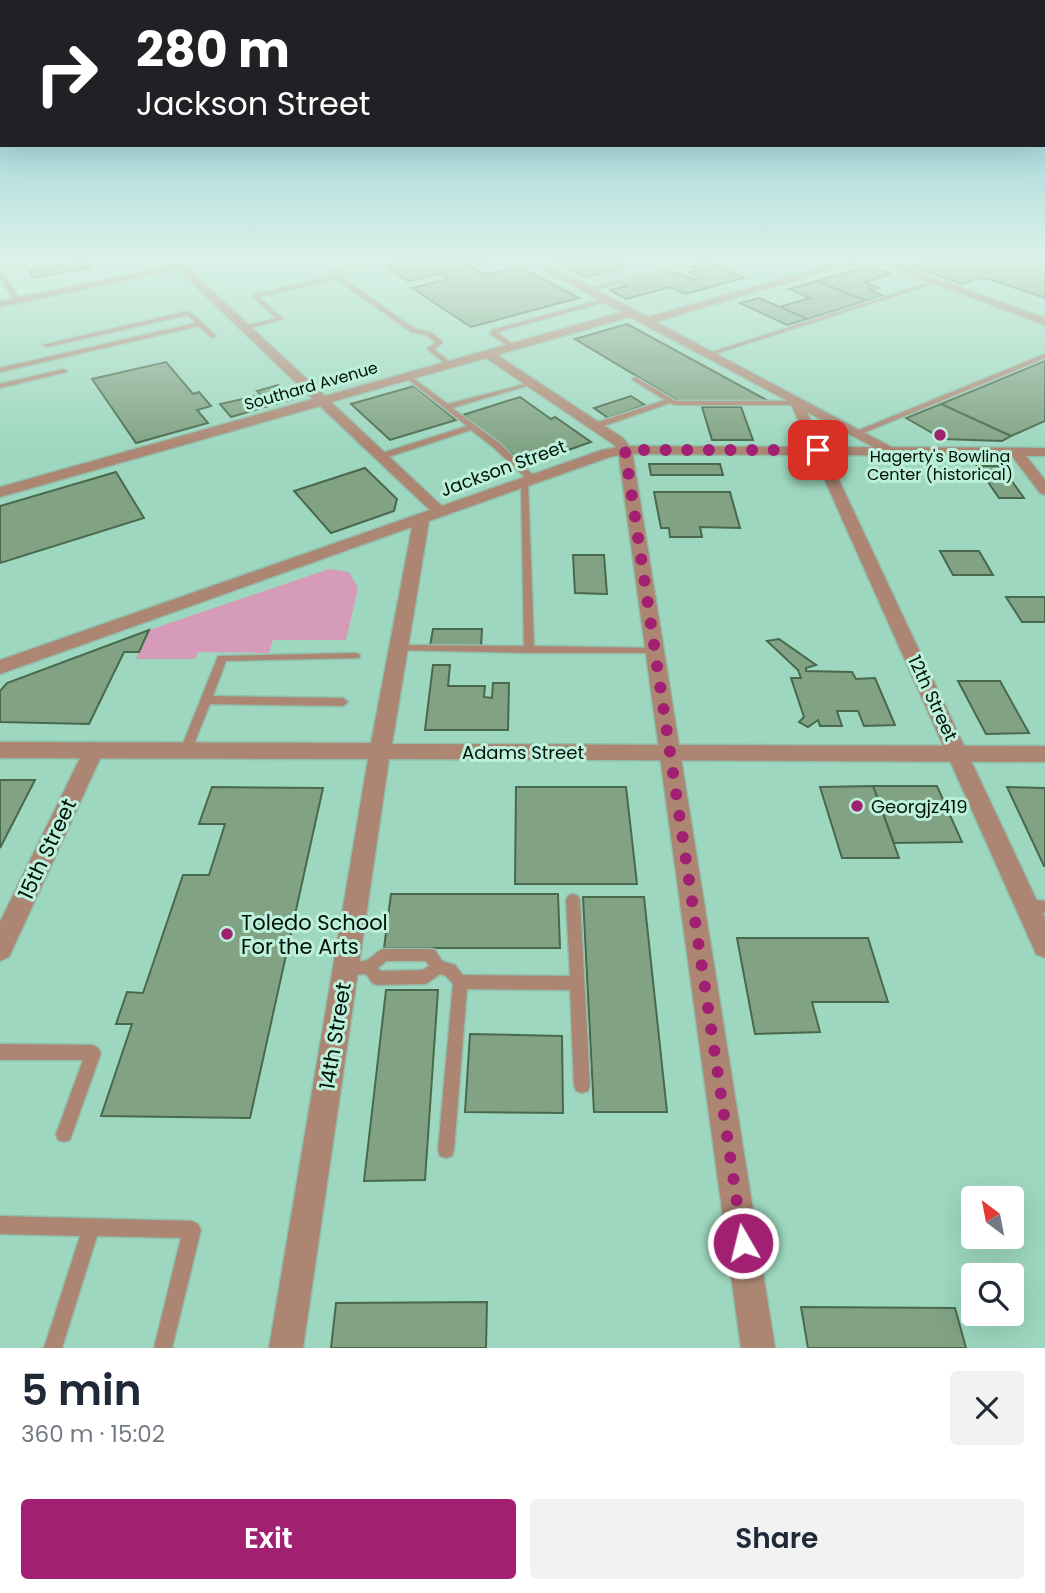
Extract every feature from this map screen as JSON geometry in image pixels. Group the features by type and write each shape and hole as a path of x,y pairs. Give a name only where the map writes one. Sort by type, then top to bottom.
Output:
{"street":[{"path":"240,322 382,456 431,514"},
{"name":"Southard Avenue","path":"0,492 601,322"},
{"path":"649,322 892,451"},
{"path":"488,354 618,442 625,450 758,1348"},
{"name":"12th Street","path":"795,401 960,754 1036,906 1045,946"},
{"name":"Jackson Street","path":"0,667 594,456 625,450 1045,452"},
{"path":"1016,451 1045,490"},
{"name":"14th Street","path":"286,1348 357,967 380,751 398,648 431,514"},
{"name":"Adams Street","path":"0,750 1045,754"},
{"name":"15th Street","path":"0,948 94,750"}],"lane":[{"path":"46,345 150,322"},
{"path":"245,327 267,322"},
{"path":"400,322 413,331 428,333 440,342 430,349 450,365"},
{"path":"513,347 494,334 494,331 527,322"},
{"path":"709,354 810,322"},
{"path":"0,370 200,324 213,336"},
{"path":"858,432 1045,356"},
{"path":"0,386 64,371"},
{"path":"408,377 496,445 528,479 529,650"},
{"path":"635,379 670,401"},
{"path":"447,407 531,383"},
{"path":"595,426 670,401 795,401"},
{"path":"382,456 472,427"},
{"path":"398,648 656,651"},
{"path":"186,751 222,658 355,656"},
{"path":"206,700 343,702"},
{"path":"573,900 582,1085"},
{"path":"357,967 383,955 430,956 438,967 450,970 460,982 446,1150"},
{"path":"357,967 377,978 426,977 438,967"},
{"path":"460,982 576,983"},
{"path":"0,1052 93,1053 64,1134"},
{"path":"1,1227 192,1230 163,1348"},
{"path":"53,1348 92,1228"}],"shaded area":[{"path":"0,322 1045,322 1045,1348 0,1348"},
{"path":"329,569 349,572 358,588 346,640 273,640 269,653 198,652 195,659 136,659 149,630"}],"building":[{"path":"463,322 490,322 471,327"},
{"path":"627,324 770,402 680,402 575,339"},
{"path":"1045,361 1045,421 1011,436 941,404"},
{"path":"166,362 193,394 199,392 211,406 197,410 208,423 136,443 92,379"},
{"path":"278,385 293,399 231,417 220,404 261,395 257,391"},
{"path":"414,386 456,420 390,440 351,404"},
{"path":"631,396 645,405 608,418 594,408"},
{"path":"520,397 591,442 526,465 463,415"},
{"path":"941,404 1011,436 1002,441 943,439 906,418"},
{"path":"702,407 741,407 753,440 712,440"},
{"path":"649,464 720,464 723,475 651,475"},
{"path":"977,466 1001,466 1024,498 999,498"},
{"path":"365,468 397,499 394,511 331,533 294,491"},
{"path":"116,472 144,518 0,563 0,506"},
{"path":"654,492 730,492 740,528 700,527 702,537 670,537 669,528 661,528"},
{"path":"940,551 979,551 993,575 953,575"},
{"path":"573,555 604,555 607,594 575,593"},
{"path":"1006,597 1045,597 1045,622 1022,622"},
{"path":"433,629 482,629 481,646 430,646"},
{"path":"149,630 139,652 124,652 89,724 0,722 0,691 7,683"},
{"path":"779,639 816,665 806,668 806,671 852,672 856,679 875,678 895,725 864,726 858,711 837,711 842,726 820,726 818,720 808,727 799,722 804,717 791,678 801,678 798,670 767,641"},
{"path":"433,665 450,665 448,686 485,686 484,697 492,698 493,683 509,683 508,730 425,730"},
{"path":"958,681 1000,681 1029,733 986,734"},
{"path":"0,780 35,780 0,848"},
{"path":"873,786 937,786 962,842 894,843"},
{"path":"873,786 899,858 842,858 820,787"},
{"name":"Toledo School For the Arts","path":"212,787 323,788 250,1118 101,1116 132,1024 116,1024 127,992 143,993 183,875 209,875 225,824 199,824"},
{"path":"516,787 626,787 637,884 515,884"},
{"path":"1007,787 1045,788 1045,866 1044,866"},
{"path":"391,894 558,894 560,948 384,948"},
{"path":"583,897 644,897 667,1112 594,1112"},
{"path":"737,938 868,938 888,1002 812,1002 820,1032 755,1034"},
{"path":"386,990 438,990 425,1180 364,1181"},
{"path":"470,1034 562,1036 563,1113 465,1112"},
{"path":"487,1302 486,1348 331,1348 336,1303"},
{"path":"801,1307 955,1308 966,1348 808,1348"}],"place":[{"name":"Hagerty's Bowling Center (historical)","path":"940,435"},
{"name":"Georgjz419","path":"857,806"},
{"name":"Toledo School For the Arts","path":"227,934"}],"route":[{"path":"743,1243 625,450 818,450"}]}
